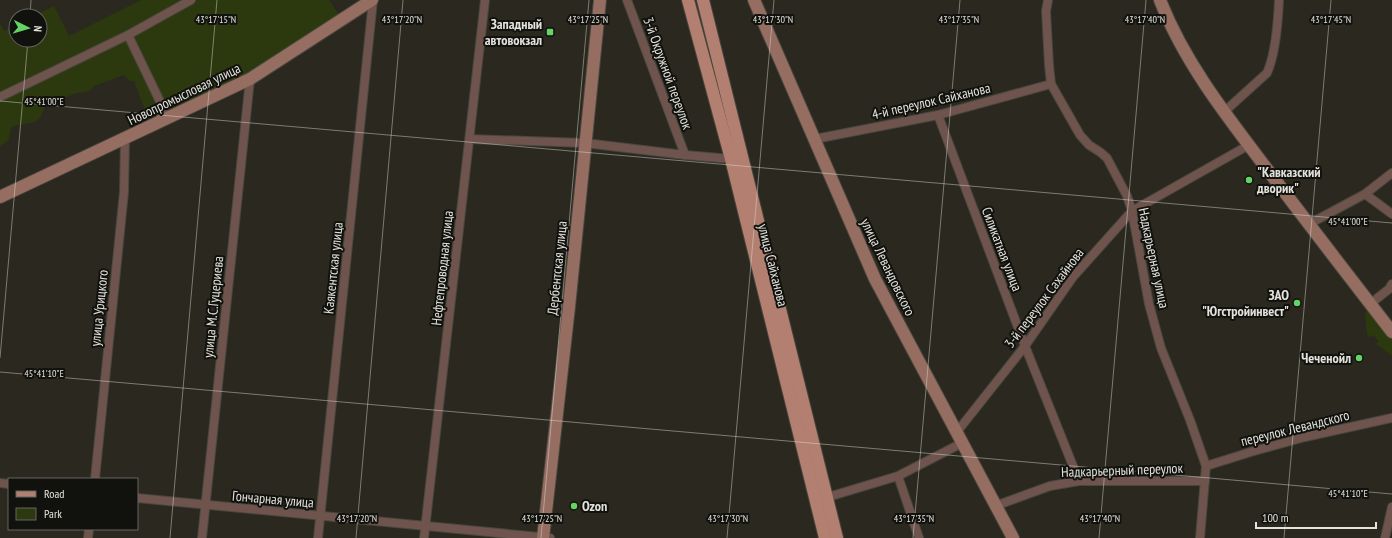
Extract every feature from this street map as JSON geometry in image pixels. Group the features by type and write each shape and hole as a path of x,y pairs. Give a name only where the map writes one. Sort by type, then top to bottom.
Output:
{"main road":[{"name":"улица Сайханова","path":"688,0 737,158 828,497 837,538"},
{"name":"улица Сайханова","path":"703,0 737,158 825,538"}],"street":[{"path":"0,96 128,35 192,0"},
{"name":"Новопромысловая улица","path":"0,197 250,79 372,0"},
{"name":"Каякентская улица","path":"318,538 372,0"},
{"name":"Нефтепроводная улица","path":"424,538 485,0"},
{"name":"Дербентская улица","path":"545,538 600,0"},
{"name":"3-й Окружной переулок","path":"627,0 685,155"},
{"name":"улица Левандовского","path":"754,0 875,279 1013,538"},
{"name":"Надкарьерная улица","path":"1048,0 1046,11 1051,84 1080,135 1089,145 1107,158 1127,196 1132,211 1149,304 1161,348 1190,420 1206,466 1200,538"},
{"path":"1160,0 1176,36 1188,58 1225,111 1249,145 1392,332"},
{"path":"1225,111 1267,73 1270,66 1279,0"},
{"path":"128,35 168,118"},
{"name":"улица М.С.Гуцериева","path":"202,538 250,79"},
{"name":"4-й переулок Сайханова","path":"815,139 938,115 1051,84"},
{"name":"Силикатная улица","path":"938,115 1025,346 1079,481"},
{"name":"улица Урицкого","path":"95,478 124,192 125,139"},
{"path":"470,139 585,143 685,155 737,158"},
{"name":"3-й переулок Сахайнова","path":"828,497 898,476 959,438 1073,277 1132,211 1249,145"},
{"path":"1309,224 1365,194 1392,173"},
{"path":"1365,194 1392,214"},
{"path":"1370,304 1389,289 1392,284"},
{"name":"переулок Левандского","path":"1206,466 1305,437 1392,418"},
{"path":"898,476 919,538"},
{"name":"Надкарьерный переулок","path":"995,506 1050,486 1079,481 1205,481"},
{"name":"Гончарная улица","path":"138,498 545,538"},
{"path":"1385,538 1392,507"}],"green space":[{"path":"141,0 329,0 340,16 246,75 149,121 134,81 130,81 124,75 94,86 87,92 76,93 45,106 39,118 35,121 11,128 9,139 0,147 0,23 4,31 8,29 8,48 48,48 48,9 54,6 69,36"},
{"path":"1369,310 1392,339 1392,356 1376,344 1379,341 1373,335 1370,337 1367,334 1365,313"}],"place":[{"name":"Западный автовокзал","path":"550,32"},
{"name":"\"Кавказский дворик\"","path":"1249,180"},
{"name":"ЗАО \"Югстройинвест\"","path":"1297,303"},
{"name":"Чеченойл","path":"1359,358"},
{"name":"Ozon","path":"574,506"}]}
